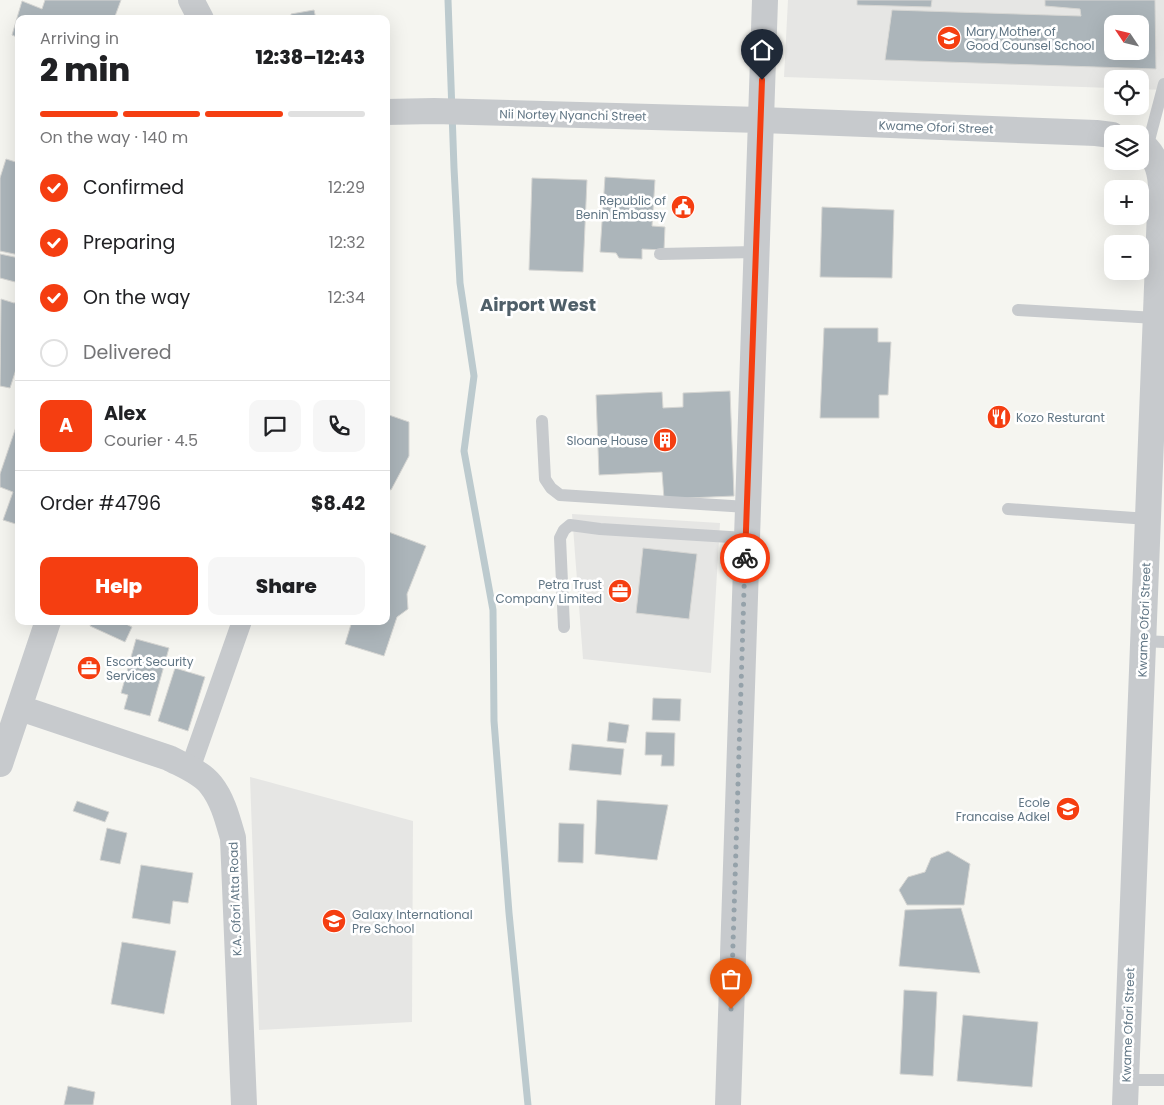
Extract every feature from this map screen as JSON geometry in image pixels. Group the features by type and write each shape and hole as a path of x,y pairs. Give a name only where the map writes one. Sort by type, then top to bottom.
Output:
{"street":[{"path":"191,0 199,15"},
{"path":"728,1105 755,252 765,0"},
{"name":"Nii Nortey Nyanchi Street","path":"390,112 434,111 760,120"},
{"name":"Kwame Ofori Street","path":"760,120 1104,134"},
{"name":"Kwame Ofori Street","path":"1126,1092 1154,641 1148,519 1159,352 1156,318 1161,186 1160,172 1156,161 1149,152"},
{"path":"0,764 47,625"},
{"path":"190,769 241,625"},
{"name":"K.A. Ofori Atta Road","path":"20,708 169,758 190,769 210,784 219,798 233,838 244,1105"}],"lane":[{"path":"1149,130 1164,84"},
{"path":"660,254 755,252"},
{"path":"1018,310 1156,318"},
{"path":"542,421 545,478 551,488 560,495 747,507"},
{"path":"1008,509 1148,519"},
{"path":"564,627 560,538 564,530 570,525 600,529 746,538"},
{"path":"1126,1092 1164,1080"}],"shaded area":[{"name":"Mary Mother of Good Counsel School","path":"788,0 1164,0 1164,90 1149,89 1149,70 1104,70 1104,88 784,77"},
{"path":"572,514 720,523 711,673 583,659"},
{"name":"Galaxy International Pre School","path":"250,777 413,821 412,1022 259,1030"}],"building":[{"path":"45,0 121,0 115,15 18,15 22,1 42,9"},
{"path":"857,0 932,0 931,7 857,5"},
{"path":"1045,0 1155,0 1156,69 885,60 892,10 1081,16 1080,9 1045,6"},
{"path":"314,10 315,15 291,15"},
{"path":"15,25 15,36 12,35"},
{"path":"6,159 15,162 15,254 0,251 0,178"},
{"path":"605,177 655,180 652,226 665,227 664,250 642,249 642,259 619,258 616,253 600,252"},
{"path":"532,178 587,180 583,272 529,270"},
{"path":"822,207 894,210 892,278 820,277"},
{"path":"0,254 15,257 15,282 0,278"},
{"path":"1,299 15,303 15,372 10,388 0,386"},
{"path":"824,328 878,328 878,342 891,342 888,395 879,395 879,418 820,418"},
{"name":"Sloane House","path":"730,391 734,496 664,499 662,472 599,475 596,395 662,392 663,408 683,407 683,393"},
{"path":"390,415 409,422 409,456 391,490"},
{"path":"15,430 15,524 3,520 13,492 0,487 0,474"},
{"path":"390,532 426,546 407,594 408,609 397,617 384,656 345,644 351,625 390,625"},
{"path":"643,548 697,554 689,619 636,613"},
{"path":"128,625 132,627 125,642 90,626"},
{"path":"136,639 169,648 150,716 124,709 128,695 121,693"},
{"path":"175,668 205,677 188,731 158,721"},
{"path":"653,698 681,699 680,721 652,720"},
{"path":"609,722 629,725 626,743 607,741"},
{"path":"646,732 675,733 674,766 661,766 662,755 645,755"},
{"path":"572,744 624,749 621,775 569,770"},
{"path":"597,800 668,805 657,860 595,854"},
{"path":"77,801 109,812 105,822 73,811"},
{"path":"559,823 584,824 583,863 558,862"},
{"path":"107,828 127,833 120,864 100,860"},
{"path":"948,851 970,864 964,905 907,905 899,890 908,877 925,872 931,858"},
{"path":"141,865 193,873 188,903 173,901 170,924 132,918"},
{"path":"961,908 980,973 899,966 905,910"},
{"path":"122,942 176,951 164,1014 111,1004"},
{"path":"904,990 937,992 933,1076 900,1074"},
{"path":"963,1015 1038,1022 1032,1087 957,1081"},
{"path":"68,1086 95,1092 93,1105 64,1105"}],"waterway":[{"path":"448,0 460,283 474,376 464,451 493,610 494,721 509,913 528,1105"}],"way so far":[{"path":"731,1009 745,558"}],"place":[{"name":"Mary Mother of Good Counsel School","path":"949,38"},
{"name":"Republic of Benin Embassy","path":"683,207"},
{"name":"Kozo Resturant","path":"999,417"},
{"name":"Sloane House","path":"665,440"},
{"name":"Petra Trust Company Limited","path":"620,591"},
{"name":"Escort Security Services","path":"89,668"},
{"name":"Ecole Francaise Adkel","path":"1068,809"},
{"name":"Galaxy International Pre School","path":"334,921"}],"district":[{"name":"Airport West","path":"538,304"}],"route":[{"path":"745,558 762,80"}]}
